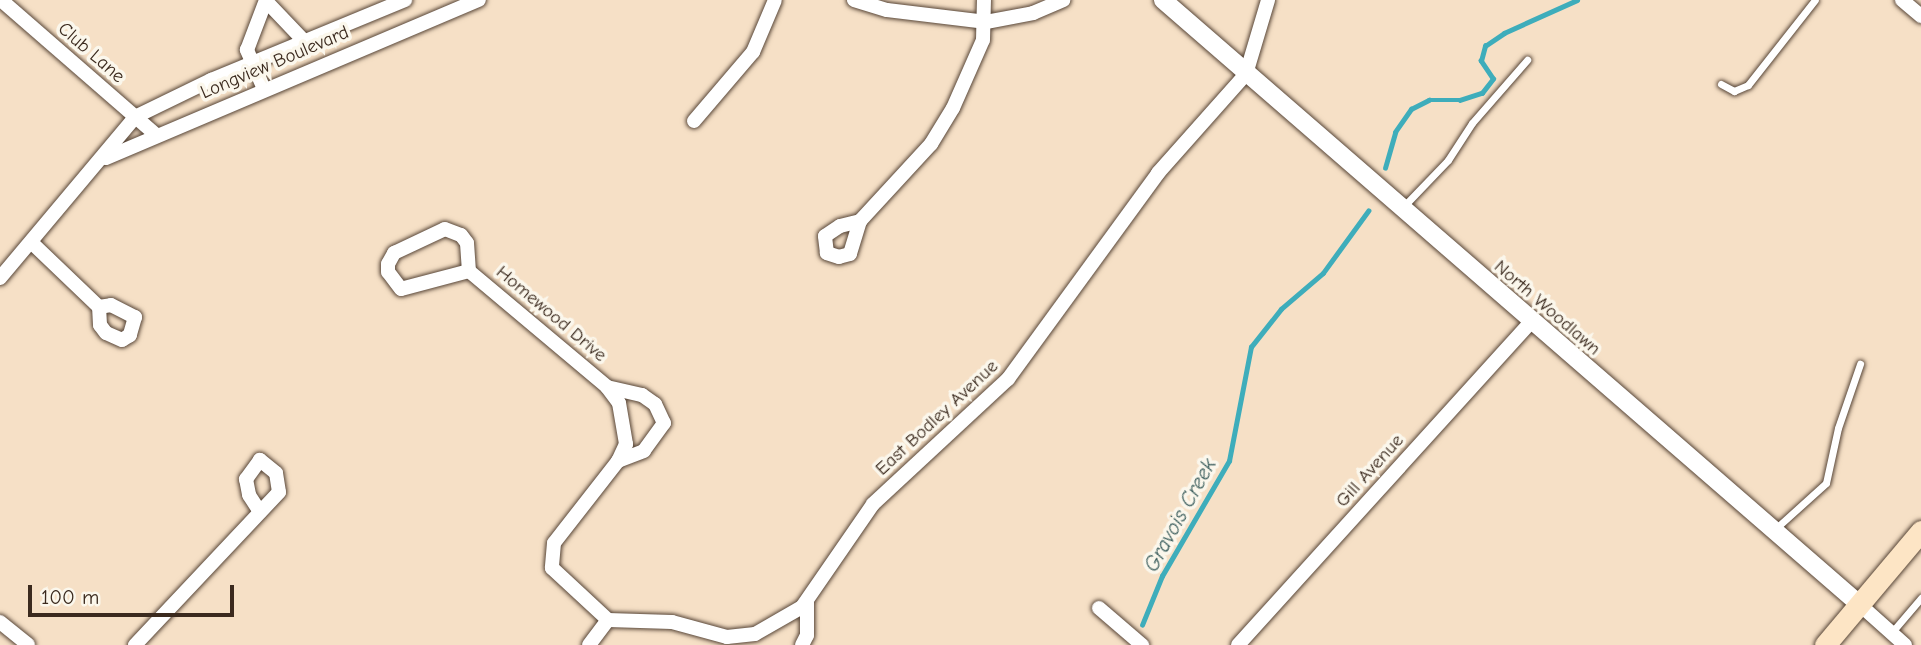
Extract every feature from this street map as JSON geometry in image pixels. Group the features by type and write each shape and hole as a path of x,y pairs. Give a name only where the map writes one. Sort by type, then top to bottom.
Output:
{"main road":[{"path":"1825,645 1921,531"}],"street":[{"name":"Club Lane","path":"1,0 17,5 155,134"},
{"name":"Longview Boulevard","path":"266,0 305,42"},
{"path":"264,89 252,63 248,38 266,0"},
{"name":"Longview Boulevard","path":"0,278 135,117 252,63 405,0"},
{"name":"Longview Boulevard","path":"91,170 109,155 155,134 479,0"},
{"path":"694,121 753,52 775,0"},
{"path":"854,0 887,10 986,22 1033,13 1063,0"},
{"path":"860,221 931,144 969,76 986,22 984,0"},
{"name":"North Woodlawn","path":"1163,0 1400,210 1905,645"},
{"path":"1246,74 1268,0"},
{"path":"1902,0 1921,16"},
{"name":"East Bodley Avenue","path":"608,620 672,622 740,641 767,628 807,601 873,504 1008,379 1158,173 1246,74"},
{"name":"Homewood Drive","path":"469,271 401,289 388,272 388,264 394,253 445,229 467,243 469,271 607,387 625,423 626,444 618,461 554,543 552,568 608,620"},
{"path":"32,242 99,307"},
{"name":"Gill Avenue","path":"1238,645 1531,322"},
{"name":"Homewood Drive","path":"607,387 642,395 655,404 664,423 644,451 618,461"},
{"path":"135,645 260,512"},
{"path":"802,645 807,601"},
{"path":"1099,608 1142,645"},
{"path":"589,645 608,620"},
{"path":"0,622 28,645"}],"lane":[{"path":"1721,83 1734,91 1748,85 1815,0"},
{"path":"1400,210 1448,160 1472,123 1527,60"},
{"path":"1773,531 1826,483 1838,428 1860,364"},
{"path":"1891,633 1921,598"}],"waterway":[{"name":"Gravois Creek","path":"1385,168 1395,132 1411,109 1429,100 1460,100 1482,93 1493,79 1481,61 1485,46 1504,33 1577,0"},
{"name":"Gravois Creek","path":"1142,625 1162,576 1229,461 1251,347 1281,309 1323,273 1368,211"}]}
